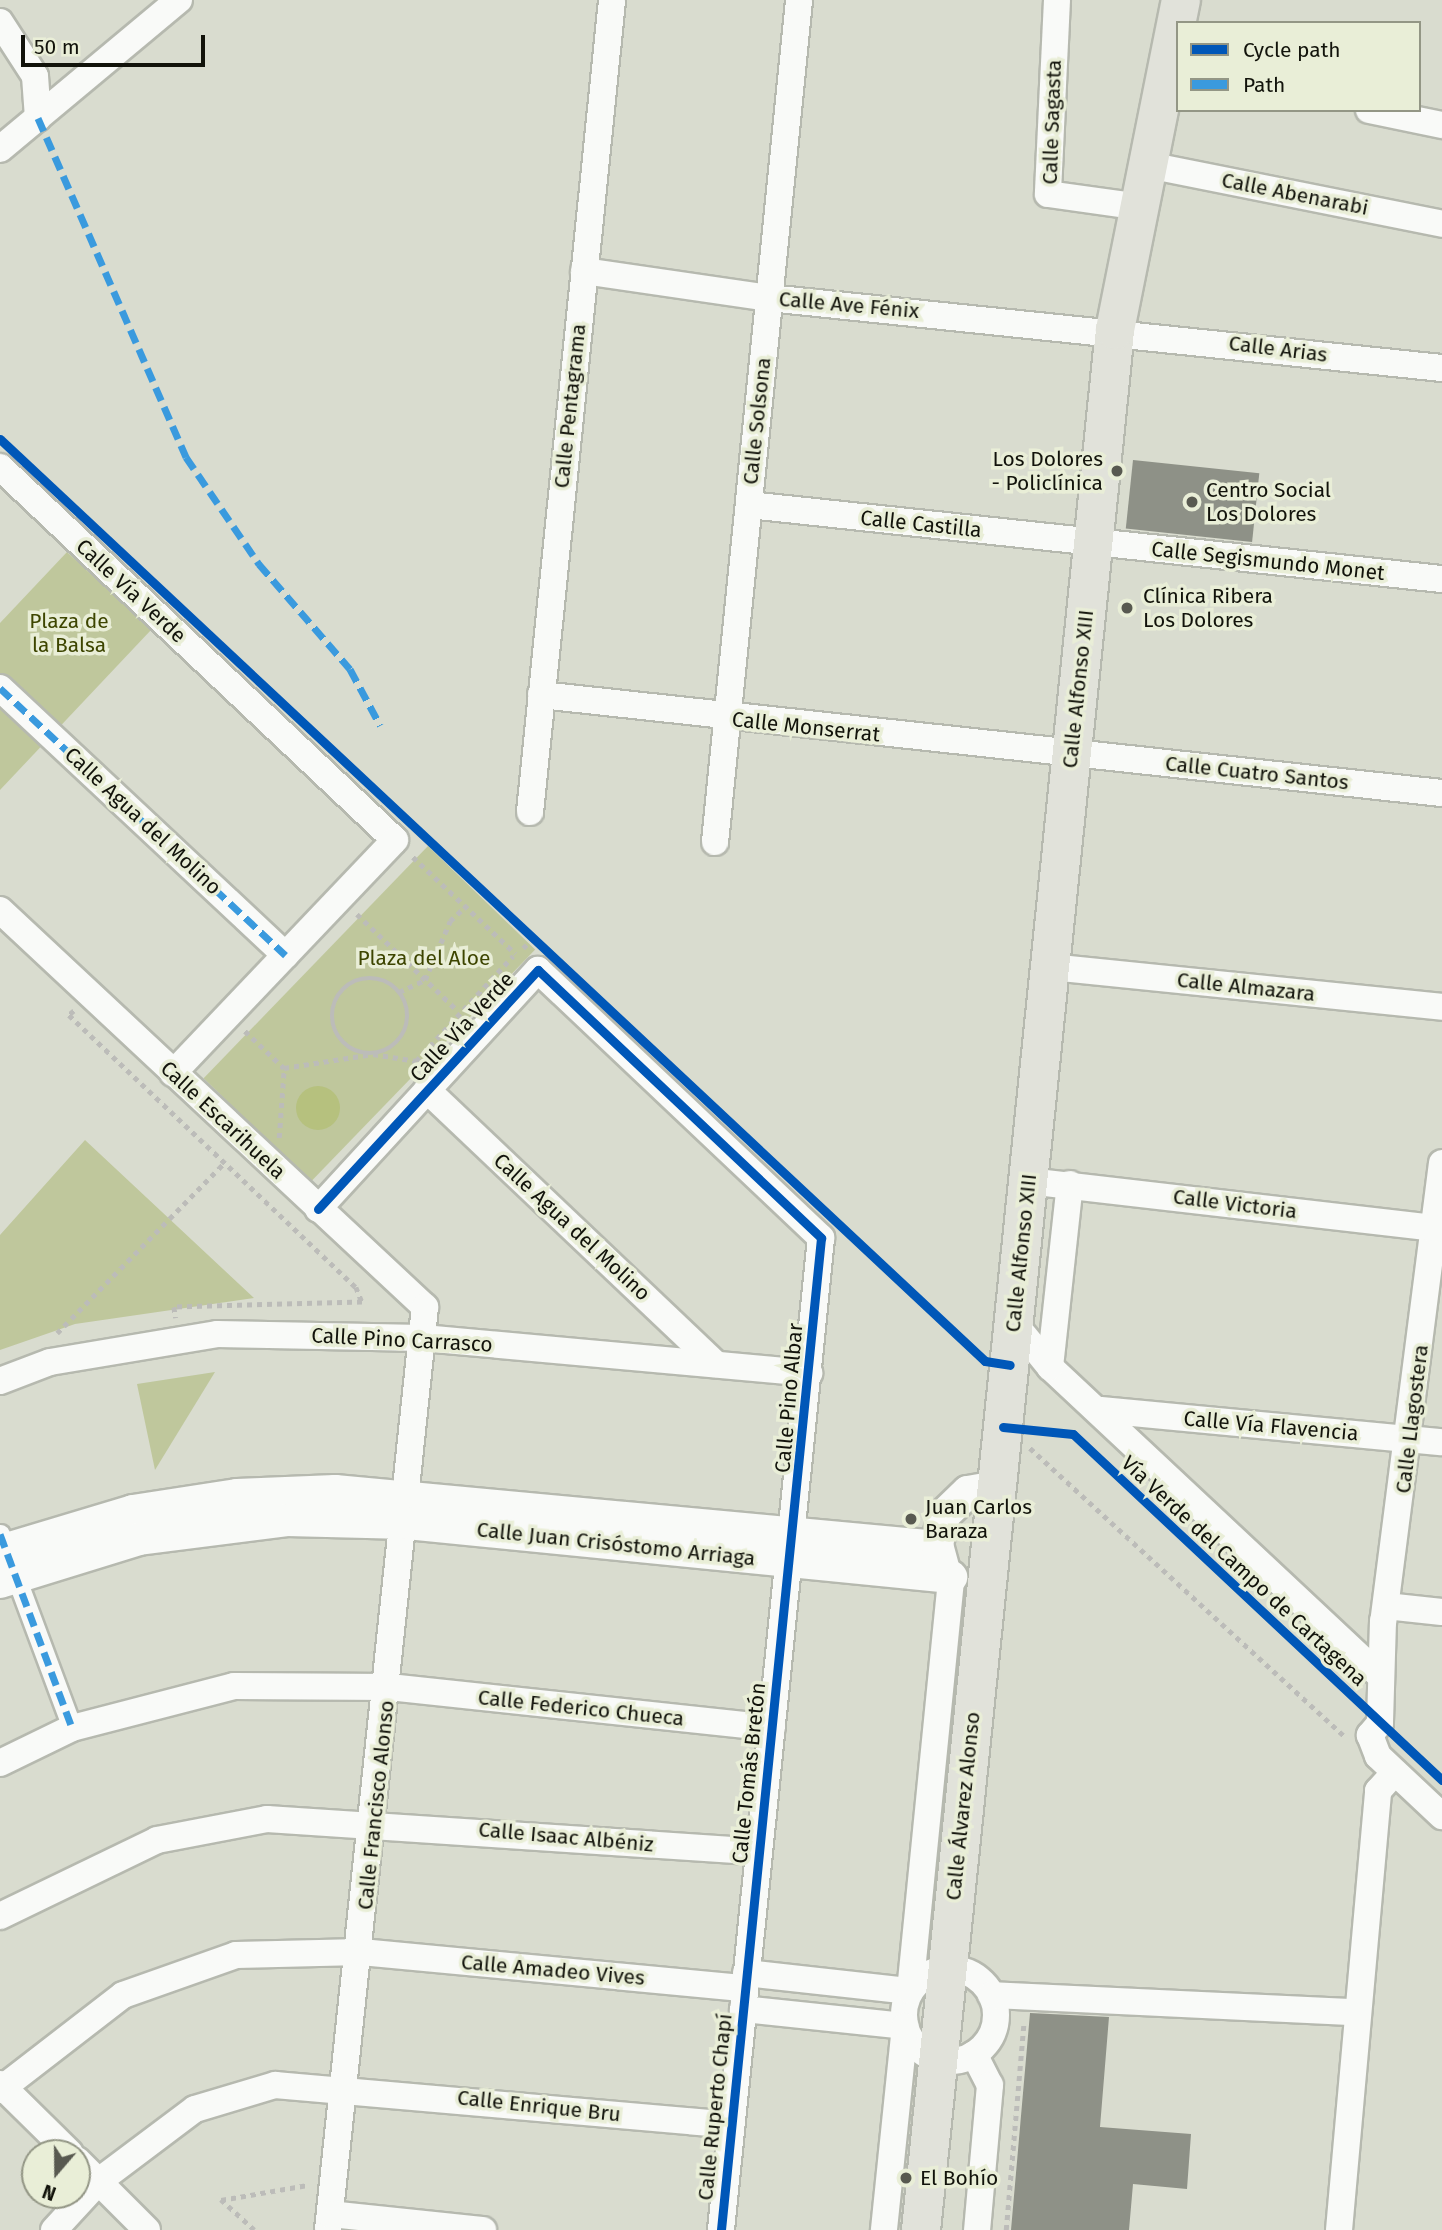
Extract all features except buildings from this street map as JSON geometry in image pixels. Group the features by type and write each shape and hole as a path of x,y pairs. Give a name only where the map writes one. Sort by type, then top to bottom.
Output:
{"main road":[{"name":"Calle Alfonso XIII","path":"1179,21 1181,0"},
{"name":"Calle Alfonso XIII","path":"1008,1383 1115,330 1148,165 1173,70 1176,44"},
{"name":"Calle Álvarez Alonso","path":"921,2230 955,2057 946,1969 1008,1383"}],"street":[{"path":"0,149 179,0"},
{"name":"Calle Pentagrama","path":"530,812 612,0"},
{"name":"Calle Solsona","path":"715,842 799,0"},
{"name":"Calle Sagasta","path":"1058,0 1048,194 1140,207"},
{"path":"0,22 35,76 38,118"},
{"path":"35,76 75,89"},
{"path":"1379,112 1442,125"},
{"name":"Calle Abenarabi","path":"1148,165 1442,224"},
{"name":"Calle Ave Fénix","path":"584,271 769,298 1115,330"},
{"name":"Calle Arias","path":"1115,330 1442,368"},
{"name":"Calle Vía Verde","path":"0,467 395,840 352,909 285,955 173,1073"},
{"name":"Calle Castilla","path":"749,505 1093,543"},
{"name":"Calle Segismundo Monet","path":"1093,543 1442,579"},
{"name":"Calle Agua del Molino","path":"0,688 285,955"},
{"name":"Calle Monserrat","path":"541,695 728,719 1072,753"},
{"name":"Calle Cuatro Santos","path":"1072,753 1442,793"},
{"name":"Calle Escarihuela","path":"0,910 425,1307 422,1338"},
{"name":"Calle Almazara","path":"1050,967 1442,1007"},
{"name":"Calle Vía Verde","path":"318,1209 538,970 821,1238"},
{"name":"Calle Agua del Molino","path":"427,1090 716,1364"},
{"name":"Calle Llagostera","path":"1395,1772 1371,1743 1380,1723 1378,1674 1385,1606 1439,1229 1442,1163"},
{"name":"Calle Victoria","path":"1028,1181 1439,1229"},
{"path":"1050,1367 1070,1184"},
{"name":"Calle Pino Albar","path":"792,1547 821,1238"},
{"path":"1014,1322 1050,1367 1101,1410 1378,1674"},
{"name":"Calle Pino Carrasco","path":"0,1381 50,1362 217,1334 422,1338 808,1373"},
{"name":"Calle Francisco Alonso","path":"329,2222 409,1509 422,1338"},
{"name":"Calle Vía Flavencia","path":"1101,1410 1442,1442"},
{"path":"951,1577 937,1547 951,1505 968,1492 997,1487"},
{"name":"Calle Juan Crisóstomo Arriaga","path":"4,1558 94,1550 192,1529 409,1509 792,1547 951,1577 985,1593"},
{"name":"Calle Juan Crisóstomo Arriaga","path":"792,1547 937,1547"},
{"name":"Calle Tomás Bretón","path":"744,1990 792,1547"},
{"path":"4,1558 72,1728"},
{"name":"Calle Álvarez Alonso","path":"905,2026 911,1991 951,1577"},
{"path":"1385,1606 1442,1612"},
{"name":"Calle Federico Chueca","path":"0,1763 72,1728 234,1686 389,1687 772,1728"},
{"path":"1339,2230 1378,1791 1395,1772 1442,1816"},
{"name":"Calle Isaac Albéniz","path":"0,1916 157,1840 267,1819 375,1822 758,1852"},
{"name":"Calle Amadeo Vives","path":"1,2087 123,1996 236,1955 361,1952 744,1990"},
{"path":"744,1990 911,1991 946,1969 971,1975 991,1995 995,2027 955,2057"},
{"path":"744,1990 905,2026"},
{"name":"Calle Ruperto Chapí","path":"721,2230 744,1990"},
{"path":"991,1995 1358,2012"},
{"path":"905,2026 916,2048 955,2057 989,2085 977,2230"},
{"path":"884,2230 905,2026"},
{"name":"Calle Enrique Bru","path":"54,2230 99,2181 195,2109 275,2085 346,2088 731,2125"},
{"path":"1,2087 55,2139"},
{"path":"91,2173 147,2230"},
{"path":"329,2222 483,2230"}],"path":[{"path":"401,864 410,854 516,954"},
{"path":"399,992 425,980 450,921 466,906"},
{"path":"352,909 458,1011"},
{"path":"522,931 541,950"},
{"path":"374,978 399,992 408,1023 397,1043 373,1054 339,1037 333,1009 348,985 374,978"},
{"path":"234,1038 252,1020"},
{"path":"44,1337 66,1330 258,1128 270,1147 280,1137 284,1068"},
{"path":"1028,1446 1349,1742"},
{"path":"1006,2230 1024,2018"},
{"path":"254,2230 221,2200 334,2185"}],"green space":[{"name":"Plaza de la Balsa","path":"67,552 151,630 0,790 0,623"},
{"name":"Plaza del Aloe","path":"428,846 535,950 311,1182 204,1078"},
{"path":"85,1140 254,1298 75,1324 0,1350 0,1235"},
{"path":"215,1372 155,1470 137,1384"}],"shaded area":[{"path":"318,1086 333,1093 340,1108 333,1123 318,1130 303,1123 296,1108 303,1093"}],"marked path":[{"path":"38,118 186,457 259,564 350,669 380,725"},
{"path":"0,688 285,955"},
{"path":"0,1534 72,1728"}],"cycle path":[{"path":"0,439 985,1361 1010,1365"},
{"path":"318,1209 538,970 821,1238 721,2230"},
{"name":"Vía Verde del Campo de Cartagena","path":"1003,1427 1073,1434 1442,1780"}],"place":[{"name":"Los Dolores - Policlínica","path":"1117,471"},
{"name":"Centro Social Los Dolores","path":"1192,502"},
{"name":"Clínica Ribera Los Dolores","path":"1127,608"},
{"name":"Juan Carlos Baraza","path":"911,1519"},
{"name":"El Bohío","path":"906,2178"}]}
